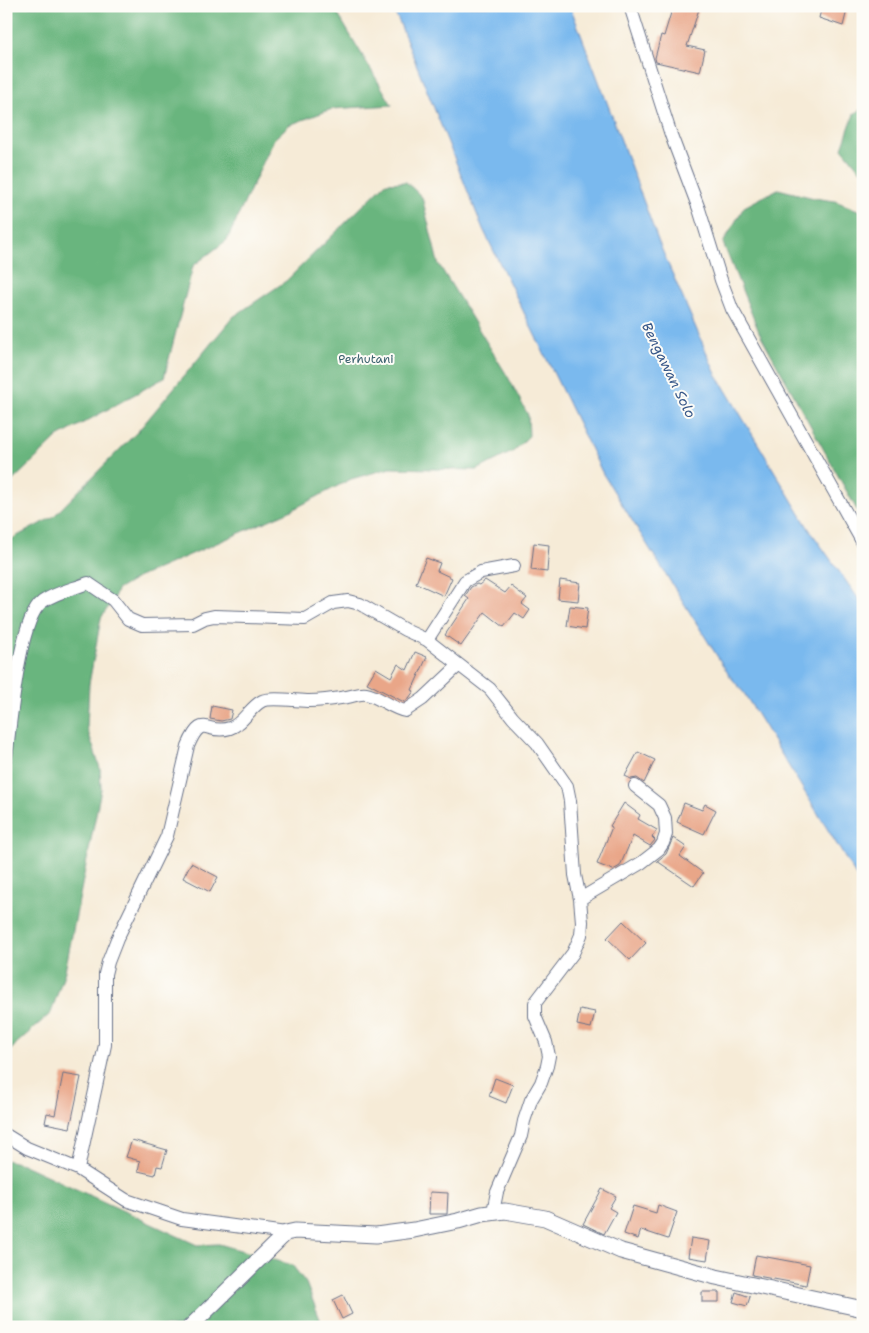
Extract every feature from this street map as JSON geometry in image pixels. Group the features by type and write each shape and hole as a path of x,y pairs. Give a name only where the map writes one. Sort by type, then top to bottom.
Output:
{"street":[{"path":"630,6 671,135 732,309 863,543"},
{"path":"427,640 465,581 480,572 514,566"},
{"path":"6,757 19,668 31,617 41,603 88,584 113,600 128,618 142,625 193,624 214,616 304,619 333,603 348,600 360,604 405,630 427,640 490,689 513,718 537,743 566,786 570,801 575,875 582,922 580,935 573,953 535,1003 534,1016 546,1042 549,1056 547,1066 531,1100 521,1136 497,1192 493,1212"},
{"path":"78,1168 105,1045 105,974 108,962 117,939 167,836 188,746 194,732 203,726 229,728 239,723 245,715 263,701 310,701 366,694 405,711 423,699 458,666"},
{"path":"580,899 641,863 659,849 663,843 666,834 665,818 659,805 635,786"},
{"path":"6,1135 27,1148 78,1168 126,1200 182,1218 286,1233 295,1231 376,1235 414,1230 505,1210 545,1218 621,1251 716,1277 863,1309"},
{"path":"190,1327 286,1233"}],"green space":[{"path":"6,6 333,6 392,105 332,109 289,125 274,139 227,240 193,266 164,378 58,437 6,487"},
{"path":"863,108 863,171 859,169 842,148 854,114"},
{"name":"Perhutani","path":"406,182 422,197 438,263 508,377 528,415 529,436 514,451 477,470 390,468 351,479 290,511 137,578 117,590 101,618 89,684 87,728 100,768 101,789 65,971 51,1013 17,1043 6,1056 6,542 53,517 139,430 233,317 286,281 386,183"},
{"path":"778,189 835,201 863,212 863,521 759,332 723,243 744,207"},
{"path":"6,1160 22,1164 197,1245 219,1244 292,1265 306,1283 323,1327 6,1327"}],"water":[{"name":"Bengawan Solo","path":"390,6 570,6 659,243 715,372 809,529 863,605 863,887 744,693 729,675 603,474 483,229 398,19"}],"building":[{"path":"673,6 700,6 687,46 705,50 700,72 656,62 655,58 661,35 664,36"},
{"path":"822,6 848,6 843,26 819,18"},
{"path":"534,543 549,545 547,572 531,570"},
{"path":"426,558 440,563 437,571 452,578 444,596 416,583"},
{"path":"485,580 505,593 511,586 527,598 522,604 530,610 524,619 515,613 504,627 485,612 461,646 445,635 469,599 465,596 471,587 479,585"},
{"path":"560,580 580,583 578,601 558,599"},
{"path":"570,606 588,608 585,629 567,626"},
{"path":"415,652 427,657 412,690 414,691 404,702 367,683 376,668 391,677 398,664 407,670"},
{"path":"212,706 232,710 230,719 221,721 210,719"},
{"path":"638,752 655,760 644,783 637,778 631,779 625,776"},
{"path":"624,803 640,815 638,819 657,830 652,837 655,840 650,846 633,836 620,866 613,870 597,864 612,827 610,826"},
{"path":"684,803 702,810 705,804 716,810 704,834 677,822"},
{"path":"673,838 686,847 680,856 703,873 694,886 657,861 666,854"},
{"path":"191,863 218,877 210,892 183,878"},
{"path":"623,921 646,943 630,960 607,938"},
{"path":"580,1009 595,1012 591,1028 577,1025"},
{"path":"63,1074 81,1077 70,1128 45,1123 47,1113 55,1115"},
{"path":"495,1078 513,1085 506,1103 489,1096"},
{"path":"132,1140 167,1150 162,1167 157,1166 155,1175 138,1171 140,1161 126,1157"},
{"path":"602,1189 616,1196 609,1208 616,1212 604,1234 583,1224"},
{"path":"430,1192 448,1193 447,1214 429,1214"},
{"path":"658,1205 677,1212 668,1239 641,1230 638,1239 624,1234 633,1206 656,1213"},
{"path":"691,1238 710,1241 707,1260 688,1257"},
{"path":"756,1255 810,1265 806,1285 752,1275"},
{"path":"702,1292 719,1292 719,1302 702,1302"},
{"path":"736,1292 750,1297 747,1306 733,1302"},
{"path":"343,1295 352,1314 342,1319 333,1300"}]}
